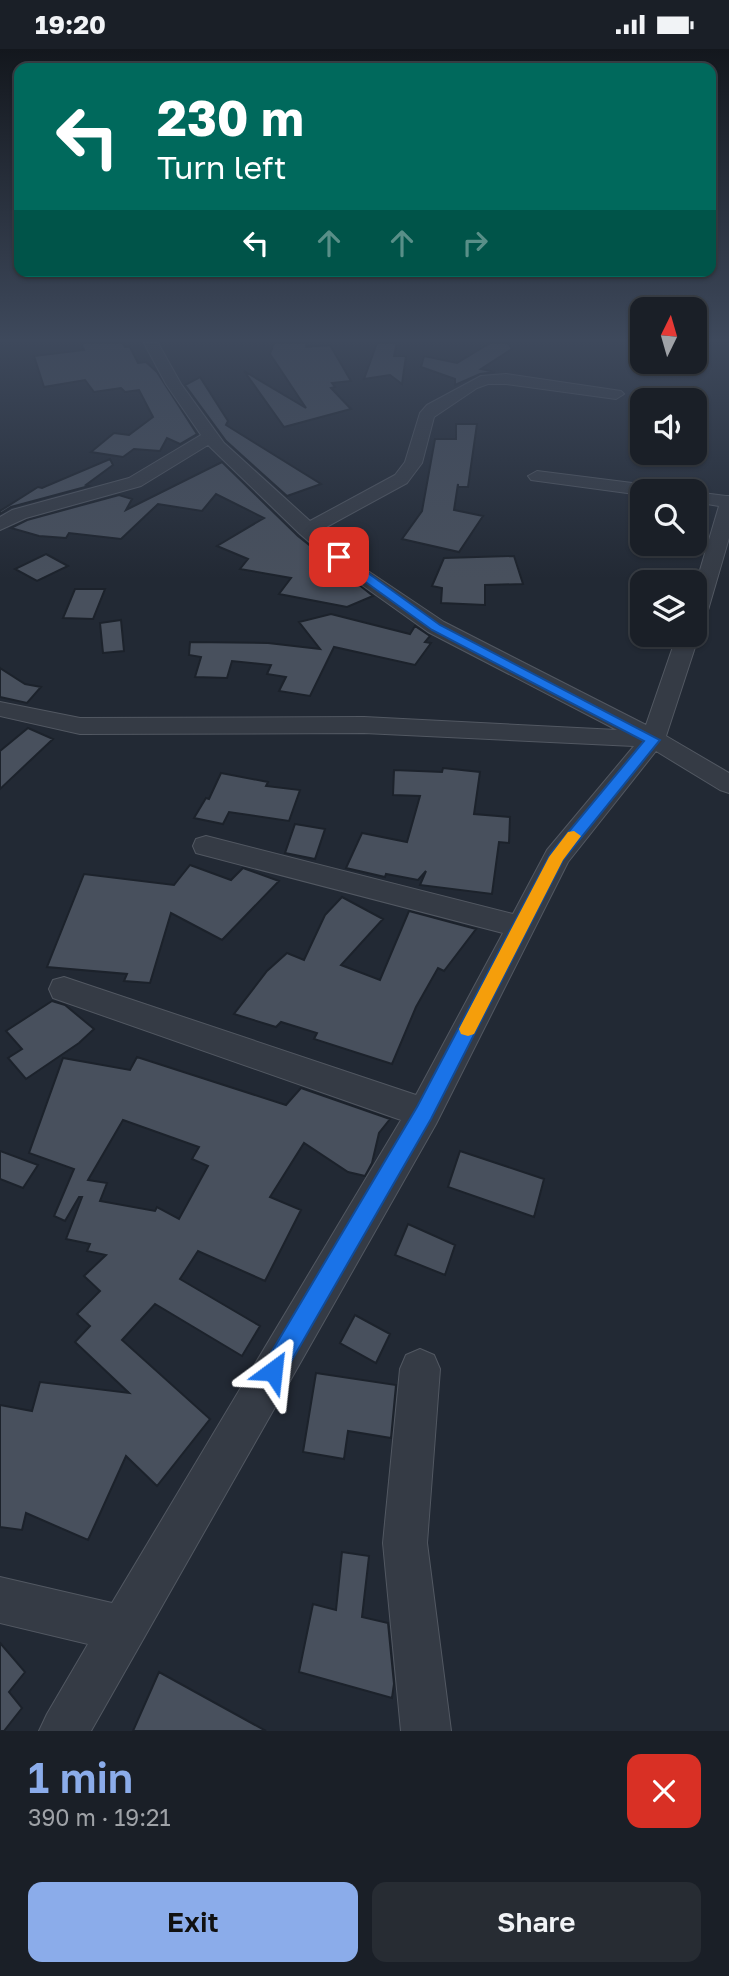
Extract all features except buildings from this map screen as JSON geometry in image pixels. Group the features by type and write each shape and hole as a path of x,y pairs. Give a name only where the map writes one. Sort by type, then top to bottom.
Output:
{"street":[{"path":"199,421 237,466 307,530 355,571 436,627 653,740 729,785"},
{"path":"307,530 401,479 413,463 424,421"},
{"path":"0,524 19,514 135,482 210,437"},
{"path":"537,477 630,488"},
{"path":"707,499 729,502 721,564 707,593"},
{"path":"64,1731 424,1113 557,857 653,740 684,647"},
{"path":"0,709 79,726 363,725 533,731 653,740"},
{"path":"206,846 520,927"},
{"path":"64,989 424,1113"},
{"path":"419,1369 418,1416 405,1543 416,1662 426,1731"},
{"path":"0,1600 122,1629"}],"slow traffic":[{"path":"468,1029 557,857 574,836"}],"route":[{"path":"273,1371 424,1113 557,857 653,740 436,627 339,557"}]}
